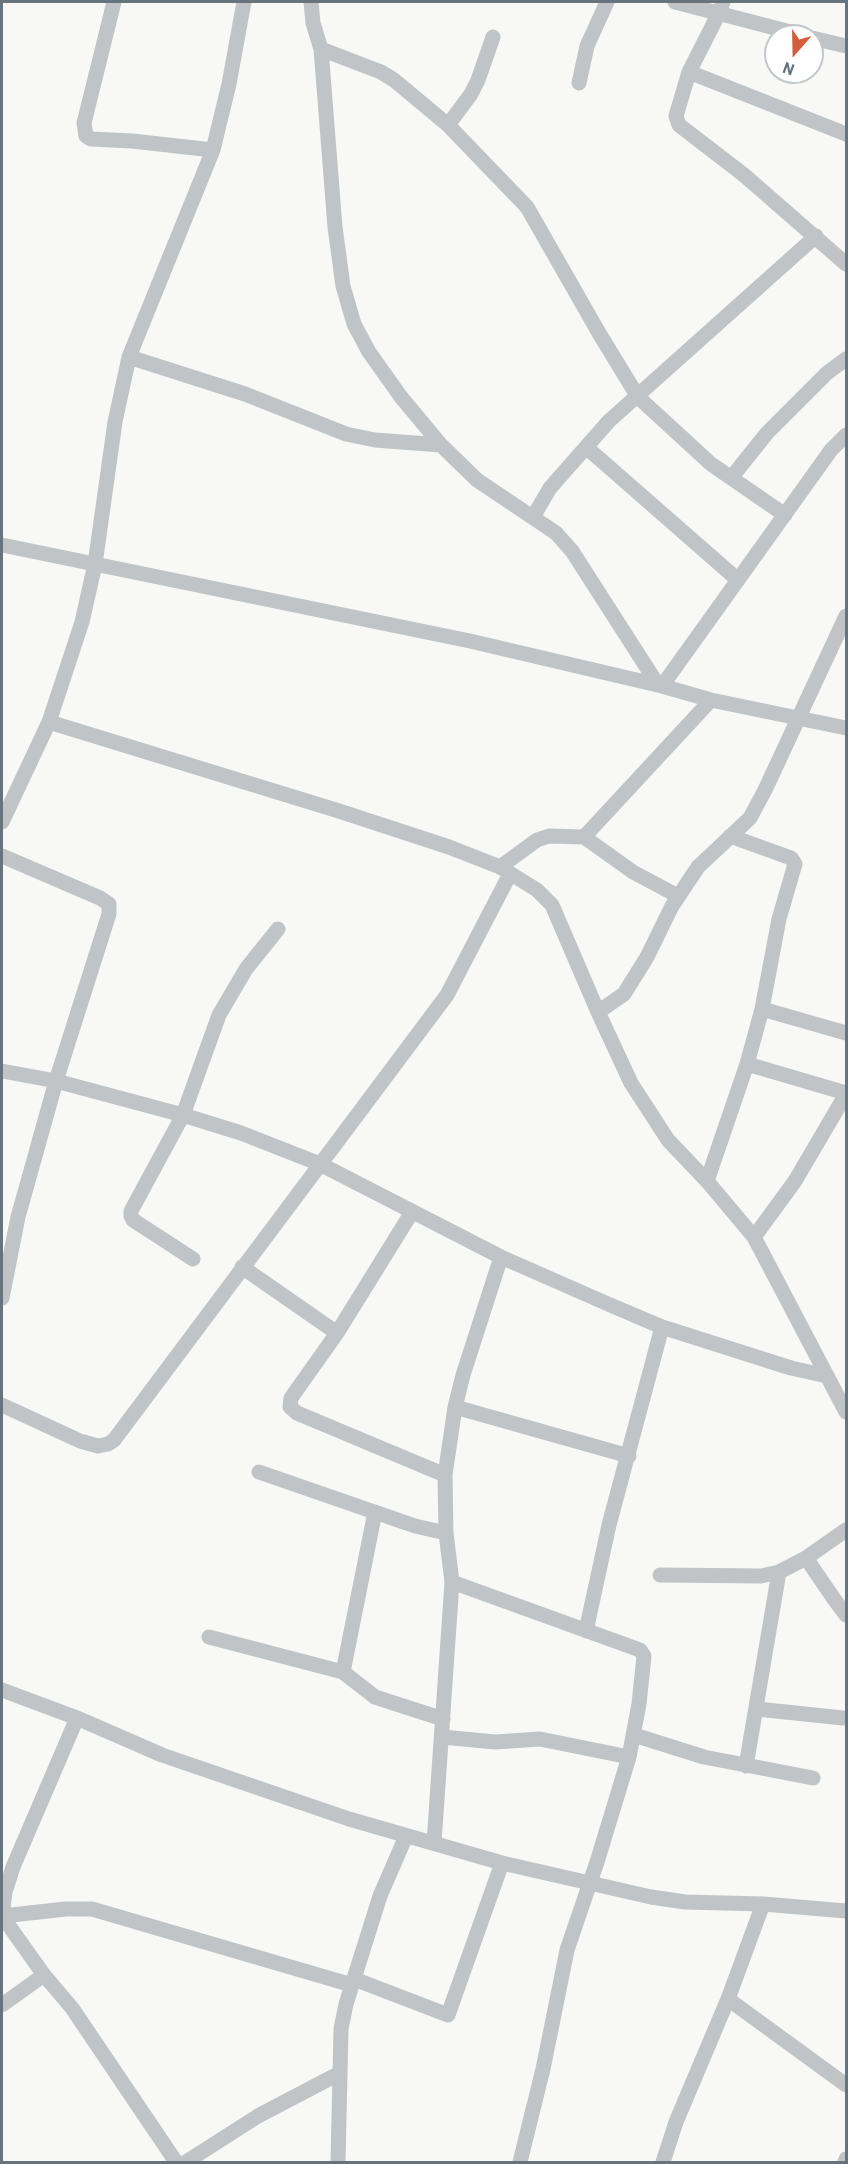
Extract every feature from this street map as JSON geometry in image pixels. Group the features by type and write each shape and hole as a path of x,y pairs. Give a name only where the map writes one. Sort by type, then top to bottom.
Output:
{"street":[{"path":"114,2 84,123 86,136 91,139 213,150"},
{"path":"2,822 49,722 82,622 95,564 114,422 129,357 213,150 230,84 244,2"},
{"path":"311,2 313,23 321,49 335,227 343,286 351,314 369,352 400,397 441,445 477,480 556,532 572,551 660,685"},
{"path":"579,84 587,46 607,2"},
{"path":"675,2 721,7 771,24"},
{"path":"721,7 689,72 676,116 679,124 744,175 846,264"},
{"path":"448,125 474,87 493,37"},
{"path":"824,41 846,46"},
{"path":"321,49 387,76 448,125 527,207 598,333 638,397 711,464 785,515"},
{"path":"689,72 846,134"},
{"path":"533,517 550,488 609,421 816,236"},
{"path":"129,357 245,394 346,434 375,440 441,445"},
{"path":"731,478 767,433 827,373 846,359"},
{"path":"660,685 831,450 846,435"},
{"path":"586,447 738,580"},
{"path":"2,545 470,640 660,685 711,700 846,728"},
{"path":"598,1012 624,994 647,957 678,896 698,867 750,818 846,616"},
{"path":"584,837 711,700"},
{"path":"49,722 449,847 505,871 537,890 552,905 631,1083 668,1140 707,1181 754,1237 846,1412"},
{"path":"2,1405 80,1441 98,1446 114,1440 447,995 505,871 537,840 549,836 584,837 633,872 678,896"},
{"path":"707,1181 747,1064 762,1009 779,919 795,864 791,858 730,836"},
{"path":"2,856 109,904 109,914 56,1081 18,1217 4,1270 2,1298"},
{"path":"193,1259 133,1220 131,1210 183,1114 219,1015 246,969 278,929"},
{"path":"762,1009 846,1033"},
{"path":"747,1064 846,1094 795,1181 754,1237"},
{"path":"2,1071 56,1081 183,1114 241,1133 320,1164 501,1257 663,1327 791,1368 827,1376"},
{"path":"412,1212 337,1333 291,1398 290,1407 297,1413 445,1475"},
{"path":"434,1843 452,1582 446,1533 445,1475 455,1407 463,1375 501,1257"},
{"path":"242,1267 337,1333"},
{"path":"586,1631 609,1525 663,1327"},
{"path":"455,1407 629,1456"},
{"path":"260,1472 415,1526 446,1533"},
{"path":"343,1672 375,1512"},
{"path":"660,1575 761,1576 779,1572 806,1558 846,1530"},
{"path":"806,1558 846,1615"},
{"path":"746,1766 779,1572"},
{"path":"452,1582 640,1650 644,1656 629,1757 567,1950 543,2070 520,2163"},
{"path":"209,1637 343,1672 375,1696 443,1719"},
{"path":"2,1690 77,1718 162,1755 349,1819 502,1863 685,1902 763,1904 846,1911"},
{"path":"757,1709 843,1718"},
{"path":"77,1718 13,1867 4,1892 2,1916 44,1975 72,2008 176,2163"},
{"path":"634,1735 704,1757 813,1778"},
{"path":"442,1737 495,1742 540,1739 629,1757"},
{"path":"338,2163 340,2029 380,1896 406,1836"},
{"path":"2,1916 66,1909 92,1909 353,1982 448,2015 502,1863"},
{"path":"663,2163 676,2122 728,1999 763,1904"},
{"path":"2,2005 44,1975"},
{"path":"728,1999 846,2085"},
{"path":"186,2163 258,2116 340,2073"}]}
